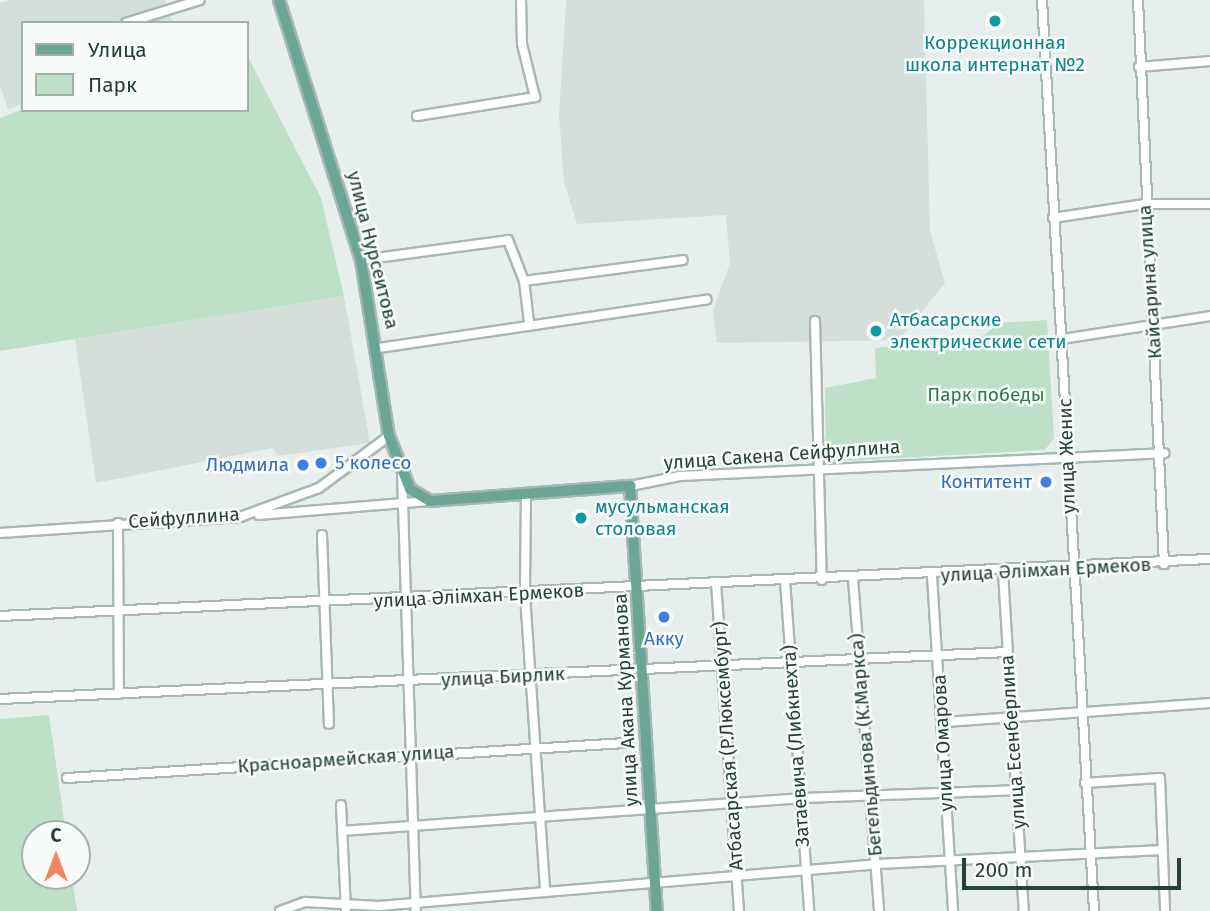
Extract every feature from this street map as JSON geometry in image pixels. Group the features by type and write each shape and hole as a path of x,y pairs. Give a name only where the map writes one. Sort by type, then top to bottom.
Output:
{"main road":[{"name":"улица Нурсеитова","path":"279,0 361,260 379,348 389,436 401,472 410,489 430,501"},
{"name":"улица Сакена Сейфуллина","path":"430,501 630,486"},
{"name":"улица Акана Курманова","path":"630,486 657,911"}],"street":[{"path":"132,21 200,0"},
{"path":"417,116 535,97 522,44 521,0"},
{"name":"улица Женис","path":"1042,0 1068,456 1071,569 1094,911"},
{"name":"Кайсарина улица","path":"1138,0 1151,324 1164,453 1164,564"},
{"path":"1139,67 1210,61"},
{"path":"1053,218 1145,204 1210,204"},
{"path":"361,260 508,240 524,281 528,322"},
{"path":"524,281 683,260"},
{"path":"379,348 528,322 706,300"},
{"path":"1062,339 1210,316"},
{"path":"815,321 822,580"},
{"name":"Сейфуллина","path":"0,533 118,523 240,517 319,488 389,436"},
{"name":"улица Сакена Сейфуллина","path":"630,486 680,476 1164,453"},
{"path":"401,472 398,501 410,828 416,907"},
{"path":"526,493 526,595 545,892"},
{"name":"улица Сакена Сейфуллина","path":"240,517 398,501 430,501"},
{"path":"118,523 120,694"},
{"path":"322,535 330,683 329,724"},
{"name":"улица Әлімхан Ермеков","path":"0,616 402,601 716,582 1071,569 1210,559"},
{"name":"улица Есенберлина","path":"1003,572 1024,911"},
{"name":"улица Омарова","path":"932,576 946,722 945,795 953,911"},
{"name":"Бегельдинова (К.Маркса)","path":"853,579 856,657 877,864 879,911"},
{"name":"Затаевича (Либкнехта)","path":"785,581 788,660 809,911"},
{"name":"Атбасарская (Р.Люксембург)","path":"716,582 739,911"},
{"name":"улица Бирлик","path":"0,699 641,671 722,663 938,651 1006,652"},
{"path":"946,722 1210,703"},
{"name":"Красноармейская улица","path":"67,778 536,745 625,743"},
{"path":"1085,783 1160,778 1159,850 1165,911"},
{"path":"342,831 800,798 945,795 1017,790"},
{"path":"341,805 346,907"},
{"path":"280,911 305,902 346,907 416,907 545,892 877,864 1021,860 1091,851 1159,850"}],"shaded area":[{"path":"10,0 165,0 172,21 21,21 21,105 8,109 0,86 0,3"},
{"path":"566,0 924,0 930,231 945,283 899,340 717,343 713,311 730,263 726,215 577,224 564,182 559,115"},
{"path":"344,296 370,443 278,456 273,448 96,483 75,339"}],"green space":[{"path":"248,57 321,198 344,296 0,351 0,118 21,110 21,112 248,112"},
{"name":"Парк победы","path":"1047,320 1054,438 1045,450 826,462 825,388 876,378 875,348 983,336 999,323"},
{"path":"49,715 64,820 21,820 21,890 74,890 77,911 0,911 0,719"}],"place":[{"name":"Коррекционная школа интернат №2","path":"995,21"},
{"name":"Атбасарские электрические сети","path":"876,331"},
{"name":"5 колесо","path":"321,463"},
{"name":"Людмила","path":"303,465"},
{"name":"Контитент","path":"1046,482"},
{"name":"мусульманская столовая","path":"581,518"},
{"name":"Акку","path":"664,617"}]}
